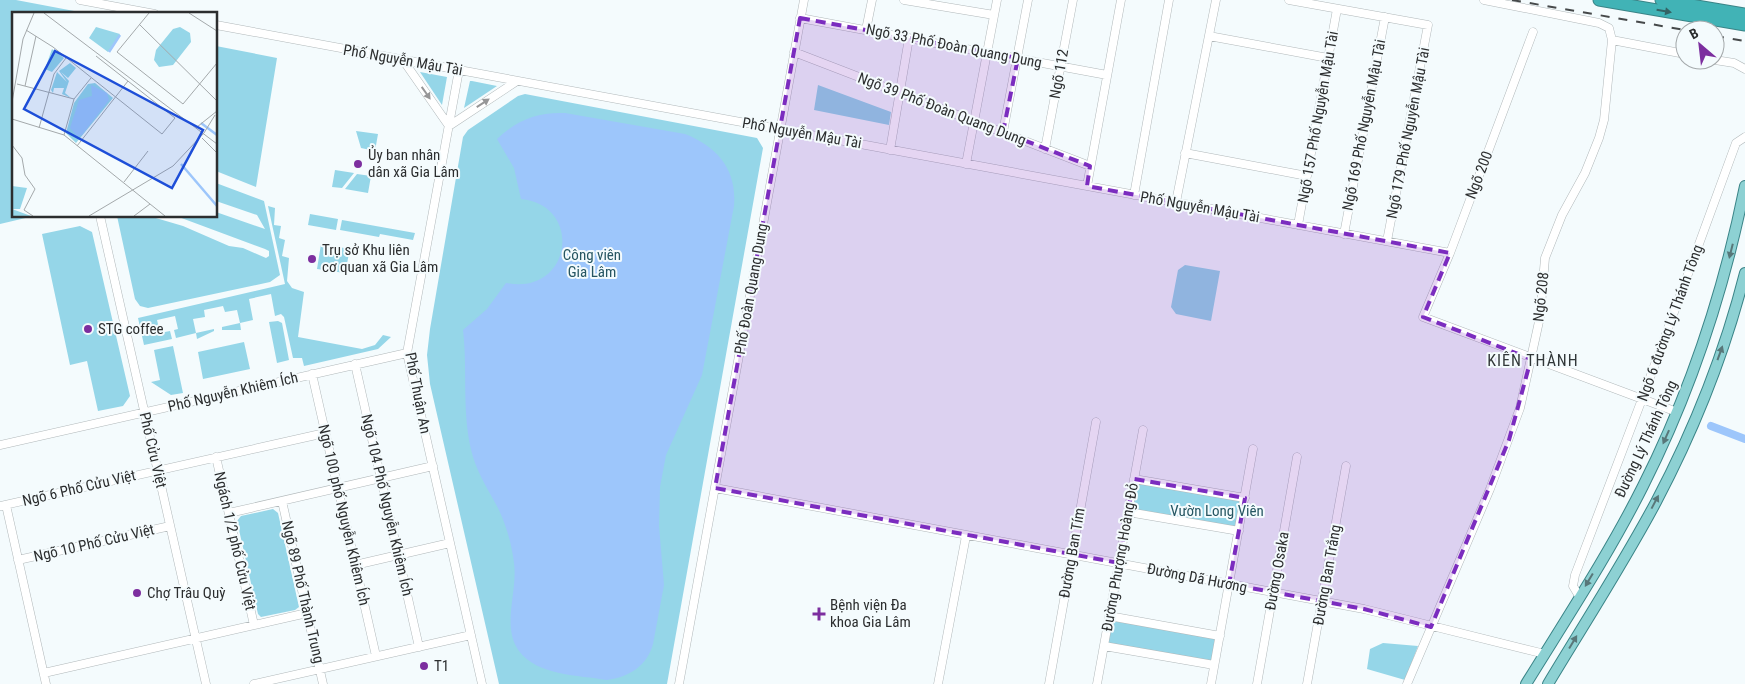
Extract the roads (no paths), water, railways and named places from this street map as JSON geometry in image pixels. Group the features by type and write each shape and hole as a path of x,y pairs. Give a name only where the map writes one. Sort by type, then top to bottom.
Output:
{"highway":[{"path":"1599,0 1745,25"},
{"path":"1661,0 1683,2 1745,14"}],"main road":[{"name":"Đường Lý Thánh Tông","path":"1526,684 1614,539 1644,484 1677,412 1717,301 1745,186"},
{"path":"1548,684 1663,489 1693,423 1728,333 1745,273"},
{"path":"1614,539 1630,547"}],"street":[{"path":"80,0 134,12"},
{"name":"Phố Đoàn Quang Dung","path":"679,684 804,0"},
{"path":"866,30 872,0"},
{"path":"904,0 994,15"},
{"path":"966,164 997,0"},
{"path":"1003,132 1028,0"},
{"name":"Ngõ 112","path":"1046,149 1072,0"},
{"path":"1087,186 1121,0"},
{"path":"1134,195 1169,0"},
{"path":"1176,202 1216,0"},
{"path":"1289,0 1385,17"},
{"path":"1484,0 1599,23 1609,28 1612,40 1675,52"},
{"name":"Ngõ 157 Phố Nguyễn Mậu Tài","path":"1298,225 1337,9"},
{"name":"Ngõ 179 Phố Nguyễn Mậu Tài","path":"1385,17 1428,25 1387,241"},
{"name":"Ngõ 169 Phố Nguyễn Mậu Tài","path":"1344,234 1385,17"},
{"name":"Ngõ 33 Phố Đoàn Quang Dung","path":"800,18 1107,75"},
{"name":"Phố Nguyễn Mậu Tài","path":"218,25 1450,253"},
{"name":"Ngõ 200","path":"1532,359 1423,317 1450,253 1533,32"},
{"path":"1209,36 1328,58"},
{"path":"890,150 908,38"},
{"name":"Ngõ 208","path":"1406,684 1509,440 1520,408 1540,318 1545,258 1562,215 1585,173 1599,138 1604,120 1612,40"},
{"name":"Ngõ 39 Phố Đoàn Quang Dung","path":"794,52 1090,166"},
{"path":"403,60 449,126 517,81"},
{"path":"1725,62 1745,69"},
{"path":"1734,64 1745,62"},
{"name":"Phố Thuận An","path":"460,70 407,353 482,684"},
{"name":"Ngõ 6 đường Lý Thánh Tông","path":"1579,596 1573,586 1575,575 1736,143 1745,138"},
{"path":"1185,153 1307,176"},
{"name":"Phố Cửu Việt","path":"100,218 206,684"},
{"name":"Phố Nguyễn Khiêm Ích","path":"0,445 407,353"},
{"path":"1532,359 1677,412"},
{"name":"Ngõ 104 Phố Nguyễn Khiêm Ích","path":"356,364 419,646"},
{"name":"Ngõ 100 phố Nguyễn Khiêm Ích","path":"312,374 376,656"},
{"name":"Đường Ban Tím","path":"1049,684 1096,422"},
{"name":"Đường Phượng Hoàng Đỏ","path":"1097,684 1143,430"},
{"name":"Ngõ 6 Phố Cửu Việt","path":"3,506 325,432"},
{"path":"1211,684 1254,449"},
{"name":"Ngách 1/2 phố Cửu Việt","path":"216,457 254,626"},
{"name":"Đường Osaka","path":"1257,684 1298,457"},
{"path":"229,513 433,466"},
{"name":"Đường Ban Trắng","path":"1307,684 1346,466"},
{"path":"1134,479 1245,498"},
{"name":"Đường Dã Hương","path":"715,488 1273,592 1378,613 1545,654"},
{"name":"Ngõ 89 Phố Thành Trung","path":"282,501 323,684"},
{"path":"3,506 18,560 46,684"},
{"path":"1128,512 1239,531"},
{"name":"Ngõ 10 Phố Cửu Việt","path":"18,560 170,526"},
{"path":"938,684 966,536"},
{"path":"355,565 450,543"},
{"path":"44,673 307,613"},
{"path":"1110,616 1220,636"},
{"path":"254,684 471,635"},
{"path":"1104,646 1214,665"}],"waterway":[{"path":"1711,426 1745,439"}],"railway":[{"path":"1512,0 1675,28"},
{"path":"1725,38 1745,41"}],"place":[{"name":"Ủy ban nhân dân xã Gia Lâm","path":"358,164"},
{"name":"Trụ sở Khu liên cơ quan xã Gia Lâm","path":"312,259"},
{"name":"STG coffee","path":"88,329"},
{"name":"Chợ Trâu Quỳ","path":"137,593"},
{"name":"Bệnh viện Đa khoa Gia Lâm","path":"819,614"},
{"name":"T1","path":"424,666"}],"district":[{"name":"KIÊN THÀNH","path":"1533,360"}],"park label":[{"name":"Công viên Gia Lâm","path":"592,264"},
{"name":"Vườn Long Viên","path":"1217,511"}]}
